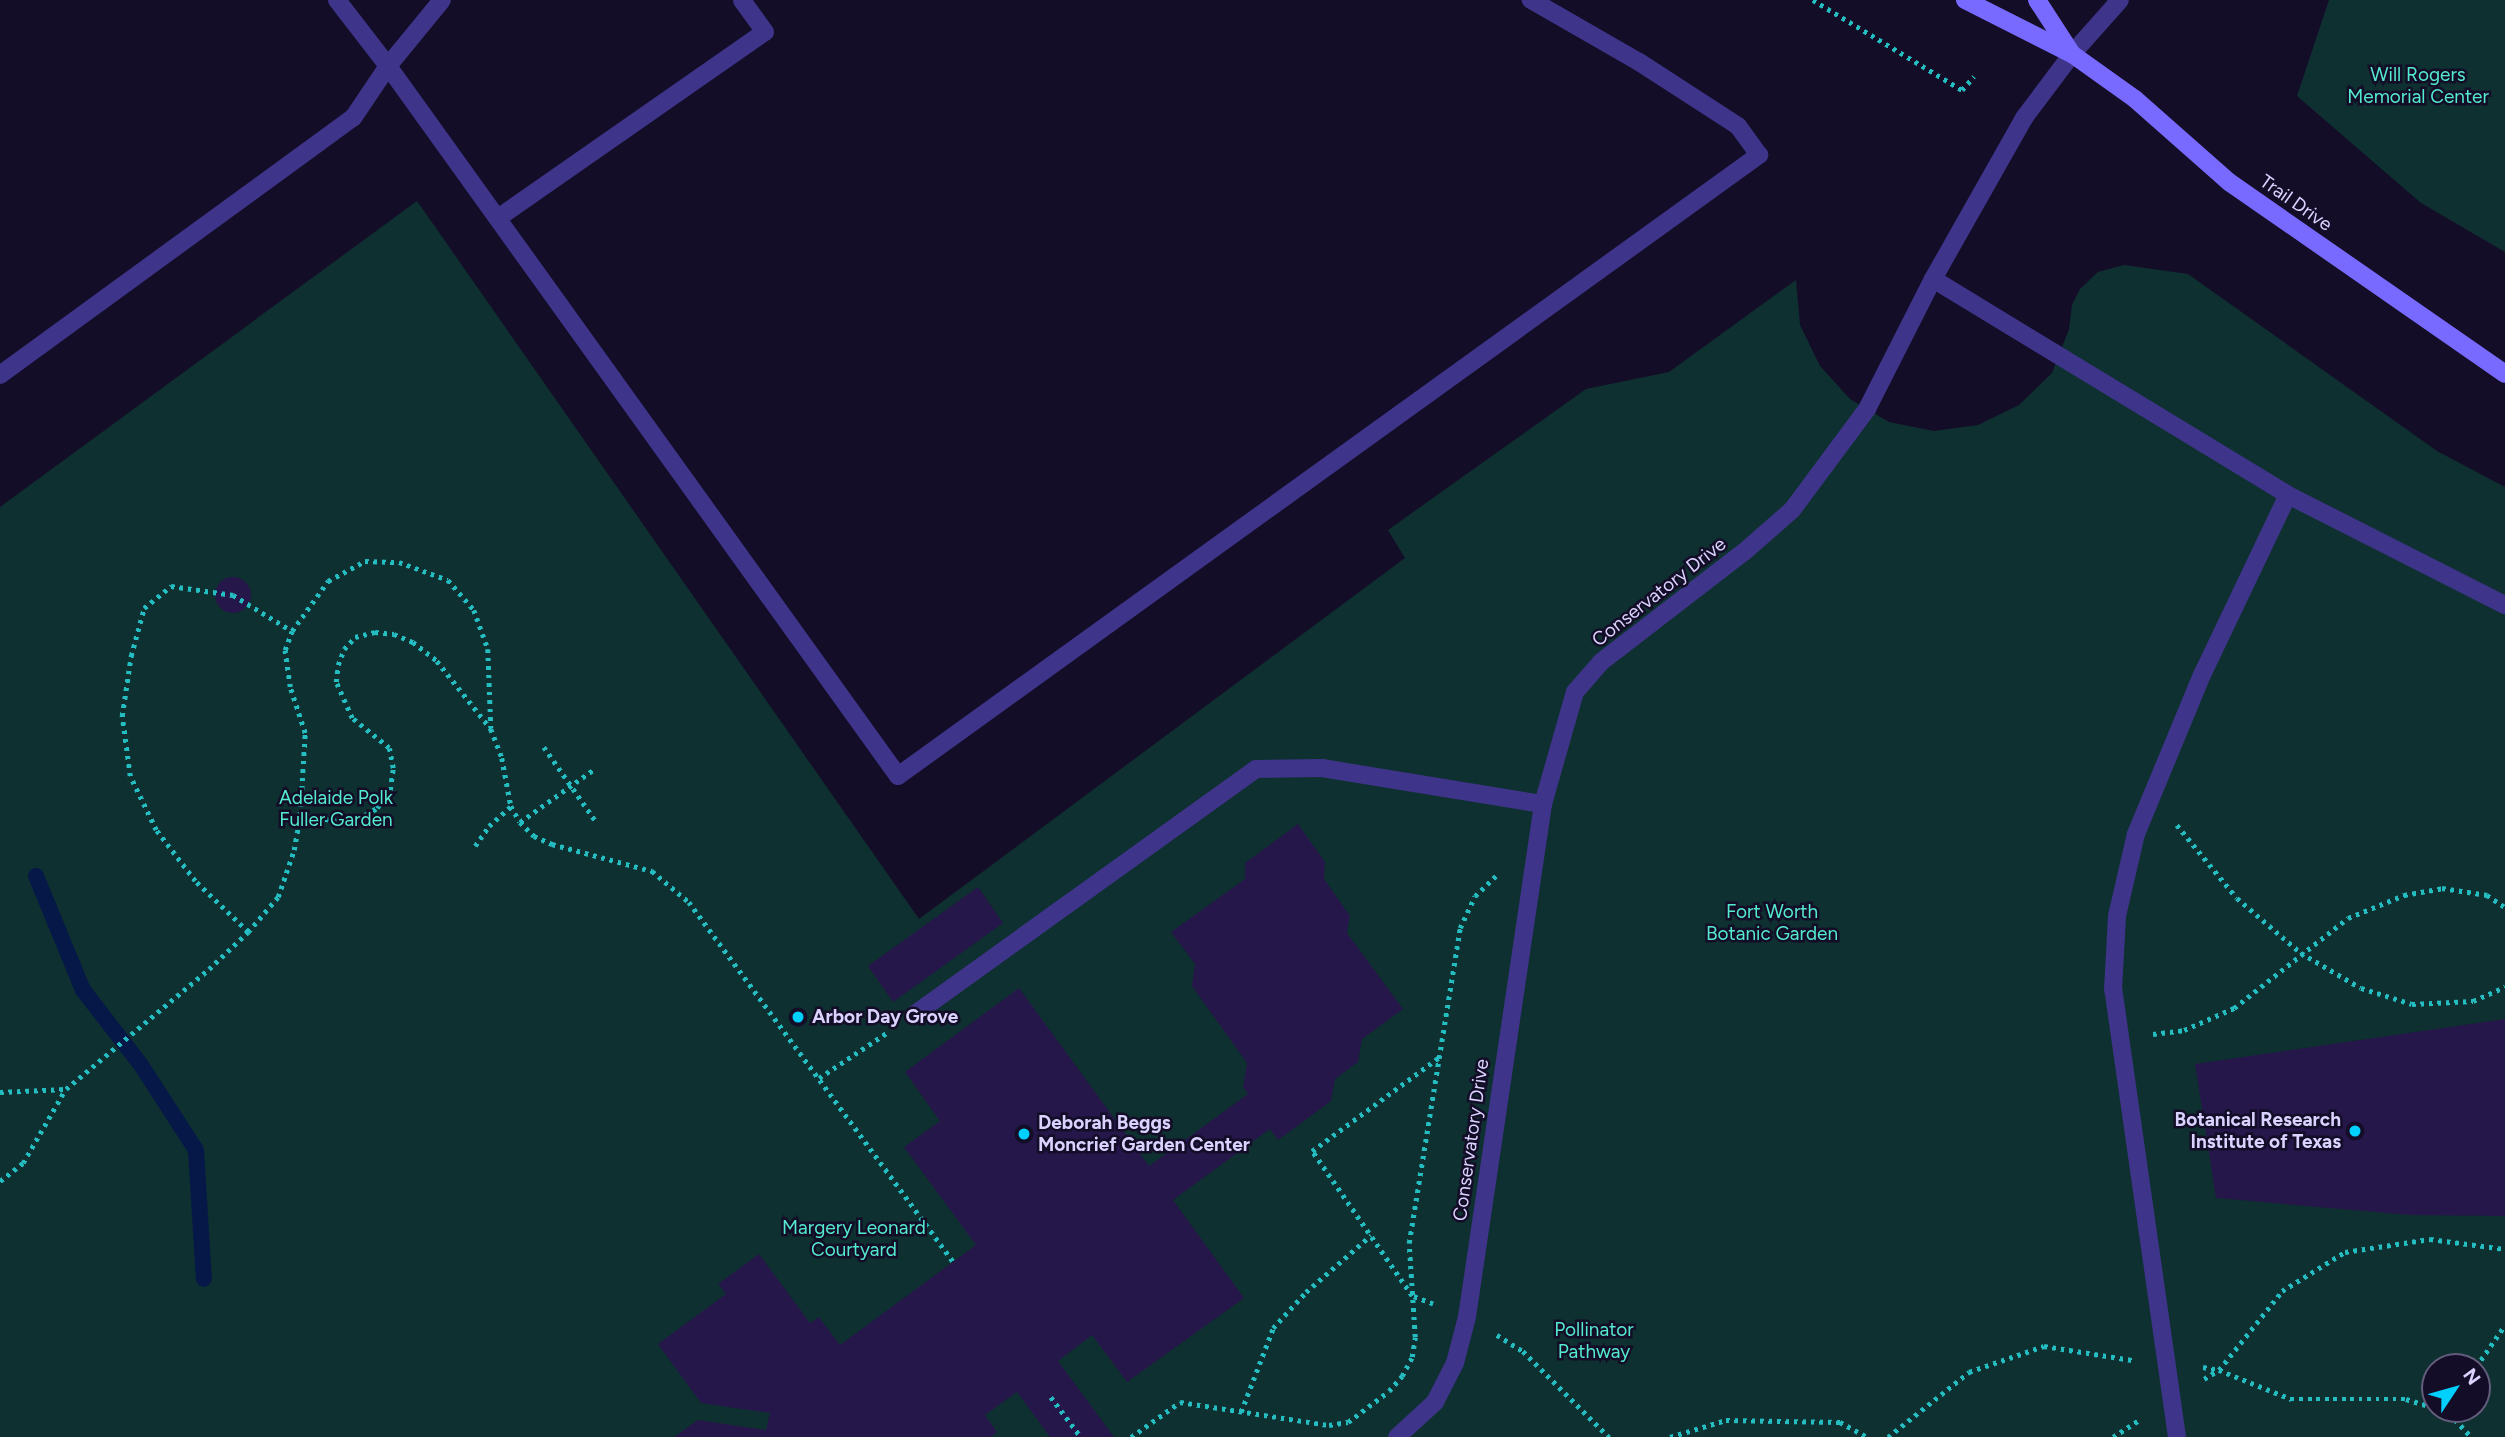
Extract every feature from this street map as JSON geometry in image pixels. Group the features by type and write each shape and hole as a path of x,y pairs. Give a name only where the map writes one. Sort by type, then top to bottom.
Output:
{"street":[{"path":"337,0 498,218 898,776 1759,155 1738,126 1639,62 1531,0"},
{"path":"0,375 353,118 388,66 442,0"},
{"path":"498,218 765,32 742,0"},
{"name":"Trail Drive","path":"1965,0 2072,54 2135,99 2229,182 2505,374"},
{"name":"Trail Drive","path":"2037,0 2072,54"},
{"name":"Conservatory Drive","path":"1397,1437 1435,1402 1455,1363 1467,1317 1543,804 1575,692 1601,662 1744,552 1792,510 1867,410 1933,279 2024,118 2072,54 2120,0"},
{"path":"1933,279 2288,495 2505,605"},
{"path":"2177,1437 2113,990 2117,916 2136,834 2202,675 2288,495"},
{"path":"915,1014 1256,769 1322,768 1543,804"}],"path":[{"path":"1813,0 1962,90 1974,76"},
{"path":"0,1181 23,1163 66,1089 248,932 278,897 294,850 300,816 305,733 290,687 285,650 292,631 328,581 365,561 399,562 448,580 474,610 488,649 491,729"},
{"path":"248,932 195,881 156,830 130,776 122,716 131,656 144,608 171,586 233,595 292,631"},
{"path":"300,816 336,821 358,819 377,808 390,790 393,768 388,748 352,718 336,682 338,665 344,649 355,637 375,632 394,634 413,642 437,661 491,729 502,758 511,806 520,822 534,836 552,844 652,871 689,902 953,1261"},
{"path":"544,747 595,820"},
{"path":"520,822 593,770"},
{"path":"2152,795 2237,898 2301,953 2361,988 2412,1004 2473,1001 2505,987"},
{"path":"475,846 489,826 511,806"},
{"path":"1131,1437 1180,1402 1329,1425 1348,1422 1389,1391 1402,1376 1412,1357 1415,1337 1409,1243 1460,928 1475,896 1490,878 1535,860"},
{"path":"2121,1039 2184,1030 2234,1008 2348,918 2404,895 2442,888 2487,895 2505,907"},
{"path":"819,1079 915,1014"},
{"path":"1439,1058 1312,1151 1412,1296 1467,1317 1523,1351 1609,1437"},
{"path":"0,1092 66,1089"},
{"path":"1241,1412 1253,1372 1273,1328 1306,1292 1371,1235"},
{"path":"2486,1353 2505,1325"},
{"path":"2219,1370 2291,1399 2406,1399 2421,1403"},
{"path":"1051,1397 1081,1437"},
{"path":"1670,1437 1726,1420 1840,1422 1867,1437"},
{"path":"2460,1423 2471,1437"}],"green space":[{"name":"Will Rogers Memorial Center","path":"2329,0 2505,0 2505,252 2421,203 2297,96"},
{"name":"Fort Worth Botanic Garden","path":"417,201 919,919 1405,558 1388,530 1586,389 1669,372 1796,280 1800,325 1820,366 1850,399 1889,422 1934,431 1978,425 2019,405 2052,373 2069,329 2072,305 2080,289 2098,272 2124,265 2188,274 2437,451 2505,487 2505,1437 0,1437 0,507"}],"building":[{"path":"233,577 245,583 251,595 245,607 233,613 221,607 215,595 221,583"},
{"name":"Deborah Beggs Moncrief Garden Center","path":"1298,824 1325,862 1324,879 1350,916 1347,933 1403,1009 1362,1039 1358,1062 1335,1079 1331,1101 1278,1140 1270,1129 1173,1200 1244,1298 1127,1382 1092,1335 1058,1361 1114,1437 1050,1437 1017,1392 985,1415 997,1432 991,1437 674,1437 698,1420 766,1430 770,1413 701,1403 658,1344 726,1294 718,1284 759,1254 810,1323 819,1317 840,1345 976,1245 904,1147 940,1121 905,1072 1019,988 1149,1166 1248,1094 1243,1087 1247,1063 1192,986 1195,964 1171,932 1245,879 1245,863"},
{"path":"978,887 1003,923 893,1002 868,966"},
{"name":"Botanical Research Institute of Texas","path":"2505,1019 2505,1216 2410,1215 2216,1198 2195,1064"}],"waterway":[{"path":"36,876 83,990 141,1065 196,1150 204,1279"}],"place":[{"name":"Arbor Day Grove","path":"798,1017"},
{"name":"Botanical Research Institute of Texas","path":"2355,1131"},
{"name":"Deborah Beggs Moncrief Garden Center","path":"1024,1134"}],"park label":[{"name":"Adelaide Polk Fuller Garden","path":"336,809"},
{"name":"Margery Leonard Courtyard","path":"854,1239"},
{"name":"Pollinator Pathway","path":"1594,1341"}]}
